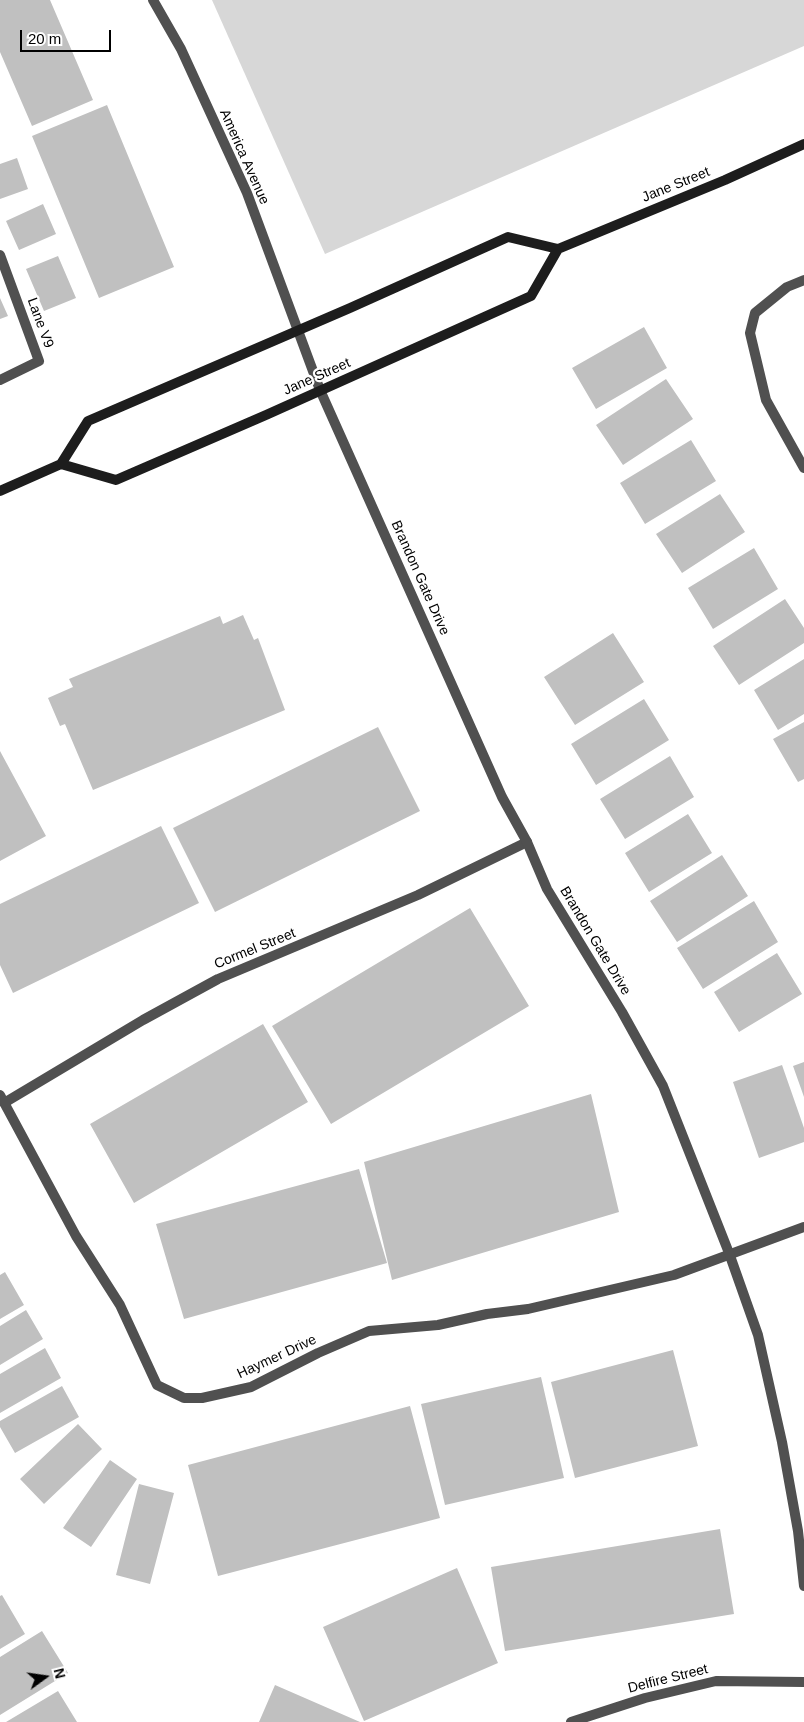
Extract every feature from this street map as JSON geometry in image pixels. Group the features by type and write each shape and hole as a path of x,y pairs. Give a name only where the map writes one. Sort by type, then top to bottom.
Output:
{"main road":[{"name":"Jane Street","path":"61,464 116,480 532,296 558,248 725,180 804,144"},
{"path":"0,492 61,464 88,420 508,237 558,248"}],"street":[{"name":"America Avenue","path":"152,0 181,49 247,193 297,330"},
{"name":"Lane V9","path":"0,255 39,361 0,380"},
{"path":"804,280 787,287 756,313 750,333 766,400 804,468"},
{"name":"Brandon Gate Drive","path":"297,330 320,390 502,797 527,842 547,889 622,1012 663,1086 729,1253 758,1335 782,1442 798,1531 804,1586"},
{"name":"Cormel Street","path":"2,1099 218,979 418,895 527,842"},
{"name":"Haymer Drive","path":"2,1099 76,1236 120,1305 158,1385 184,1398 202,1398 251,1387 318,1352 369,1332 438,1325 487,1314 528,1309 674,1275 729,1253 804,1227"},
{"name":"Delfire Street","path":"571,1722 645,1698 716,1681 804,1682"}],"shaded area":[{"path":"212,0 804,0 804,46 325,254"}],"building":[{"path":"0,0 50,0 93,100 32,126 0,52"},
{"path":"107,105 174,267 99,298 32,136"},
{"path":"17,158 28,189 0,199 0,164"},
{"path":"43,204 56,234 19,250 6,221"},
{"path":"58,256 76,298 44,311 26,269"},
{"path":"0,298 8,316 0,319"},
{"path":"644,327 667,368 596,409 572,368"},
{"path":"666,379 693,419 623,465 596,425"},
{"path":"691,440 716,481 645,524 620,483"},
{"path":"720,494 745,532 682,573 656,534"},
{"path":"754,548 778,589 713,629 688,588"},
{"path":"785,599 804,628 804,643 739,685 713,646"},
{"path":"243,615 254,640 258,638 285,710 93,790 65,724 60,726 48,698 73,687 69,679 220,616 223,624"},
{"path":"613,633 644,682 575,725 544,677"},
{"path":"804,659 804,714 778,730 754,690"},
{"path":"644,699 669,740 596,785 571,744"},
{"path":"804,722 804,779 798,782 773,739"},
{"path":"378,727 420,811 215,912 173,828"},
{"path":"0,751 46,836 0,861"},
{"path":"670,756 694,797 625,839 600,799"},
{"path":"688,814 712,853 649,892 625,853"},
{"path":"161,826 199,903 13,993 0,965 0,904"},
{"path":"722,855 748,896 677,942 650,901"},
{"path":"754,901 778,942 703,989 677,948"},
{"path":"470,908 529,1006 331,1124 272,1026"},
{"path":"777,953 802,994 739,1032 714,992"},
{"path":"263,1024 308,1102 134,1203 90,1124"},
{"path":"804,1062 804,1097 793,1066"},
{"path":"782,1065 804,1128 804,1142 759,1158 733,1082"},
{"path":"591,1094 619,1212 392,1280 364,1162"},
{"path":"359,1169 387,1263 184,1319 156,1224"},
{"path":"5,1272 24,1305 0,1319 0,1275"},
{"path":"26,1310 43,1339 0,1365 0,1326"},
{"path":"45,1348 61,1378 0,1413 0,1374"},
{"path":"673,1350 698,1446 575,1478 551,1382"},
{"path":"541,1377 564,1478 445,1505 421,1404"},
{"path":"62,1386 79,1417 15,1453 0,1427 0,1421"},
{"path":"410,1406 440,1518 218,1576 188,1465"},
{"path":"78,1424 102,1449 44,1504 20,1479"},
{"path":"110,1460 137,1479 91,1547 63,1528"},
{"path":"139,1484 174,1493 150,1584 116,1575"},
{"path":"720,1529 734,1614 505,1651 491,1567"},
{"path":"457,1568 498,1663 364,1721 323,1627"},
{"path":"2,1595 25,1634 0,1649 0,1596"},
{"path":"42,1631 68,1673 0,1715 0,1657"},
{"path":"275,1685 360,1722 259,1722"},
{"path":"58,1691 77,1722 6,1722"}]}
